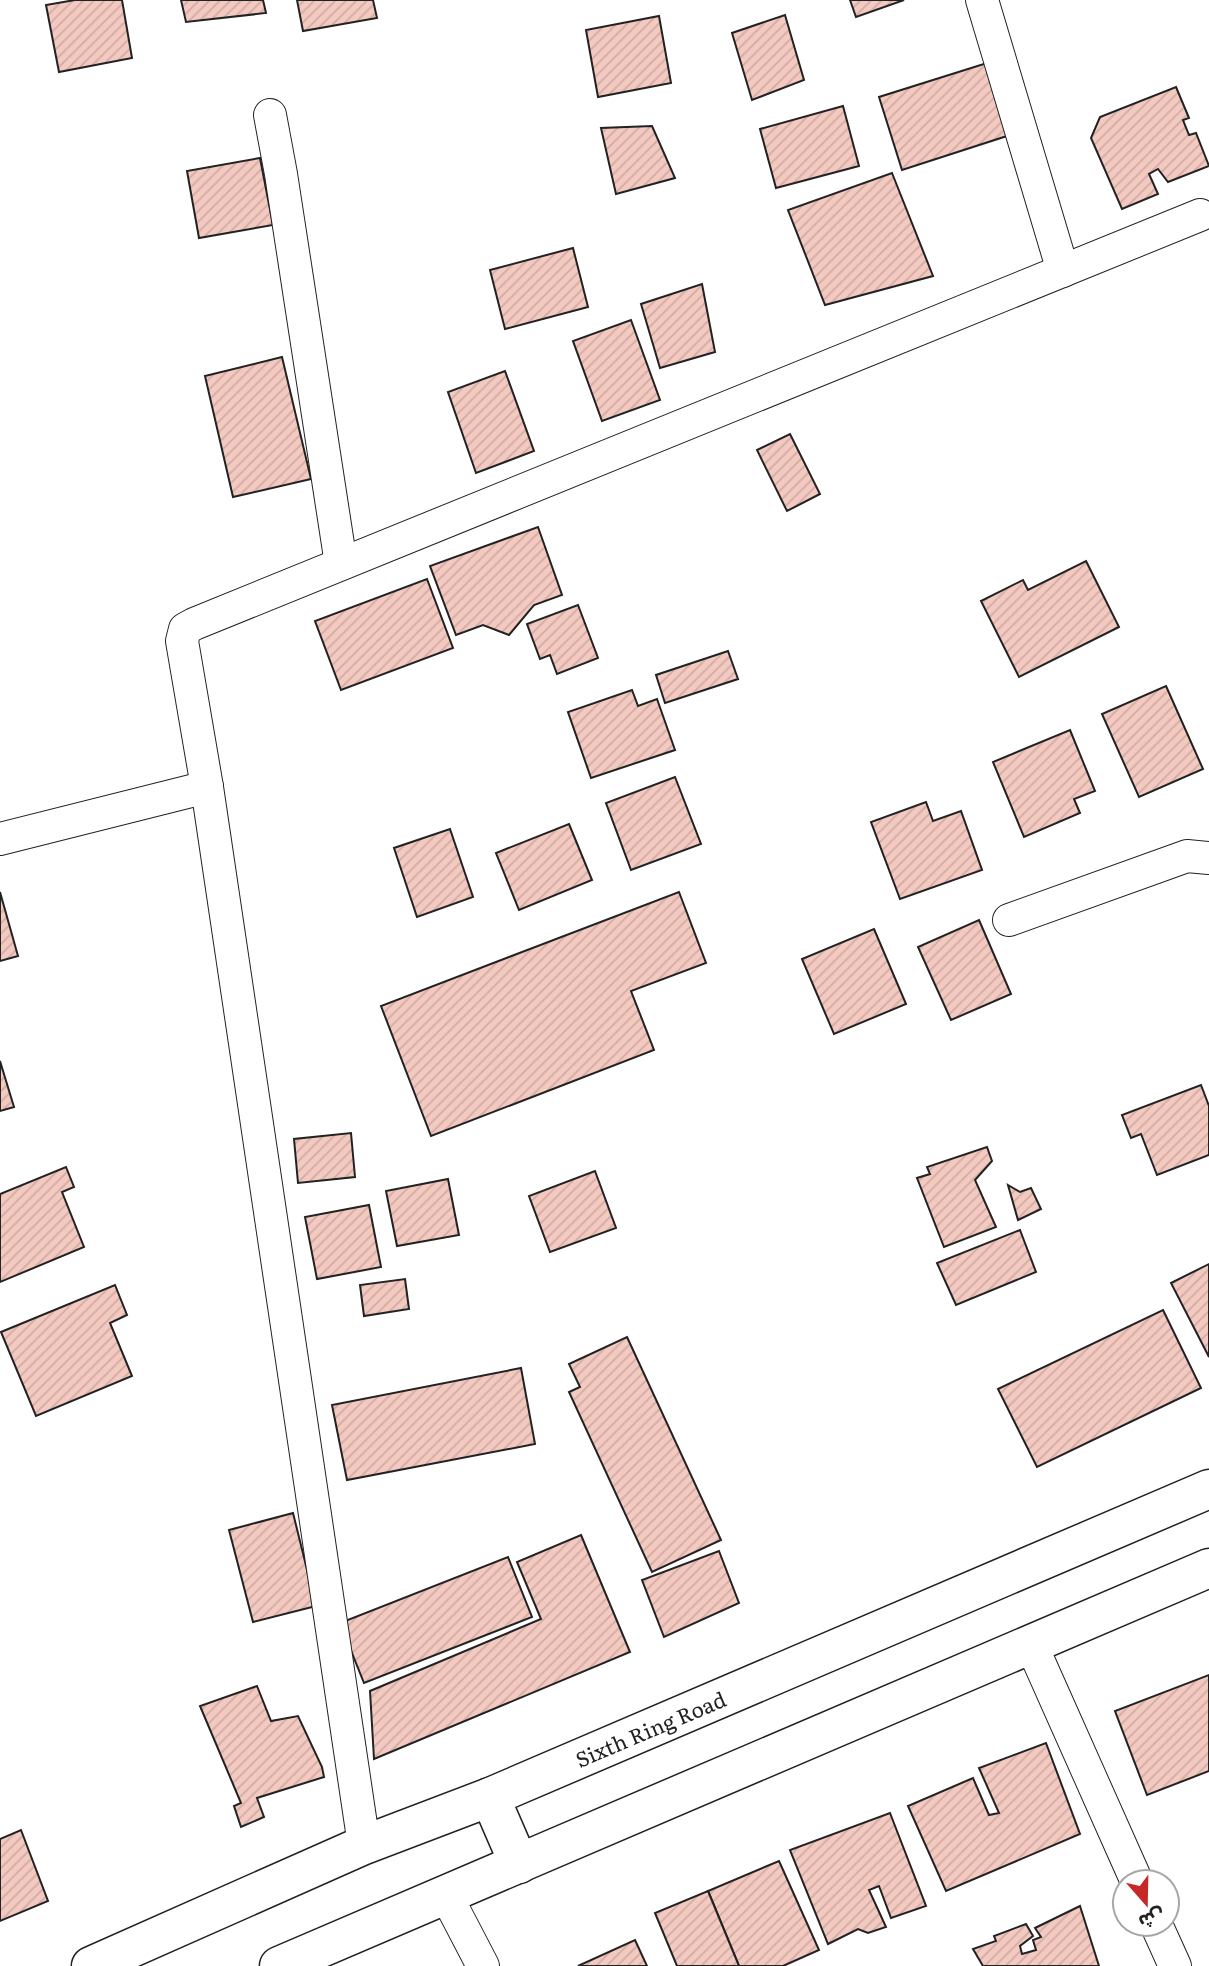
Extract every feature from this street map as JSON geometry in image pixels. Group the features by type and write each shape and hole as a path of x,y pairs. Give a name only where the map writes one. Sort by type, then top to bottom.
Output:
{"highway":[{"name":"Sixth Ring Road","path":"91,1966 364,1845 490,1797 1209,1489"},
{"path":"279,1966 1209,1568"},
{"path":"490,1797 519,1864"}],"street":[{"path":"982,0 1063,271"},
{"path":"270,116 341,564"},
{"path":"364,1845 207,787 182,641 185,629 1200,215"},
{"path":"0,839 207,787"},
{"path":"1009,920 1187,856 1209,858"},
{"path":"1031,1644 1131,1868"},
{"path":"446,1895 483,1966"},
{"path":"1162,1938 1175,1966"}],"building":[{"path":"75,0 122,0 132,58 59,72 46,5"},
{"path":"181,0 263,0 266,13 186,22"},
{"path":"297,0 373,0 377,18 303,31"},
{"path":"850,0 904,0 856,17"},
{"path":"785,15 804,80 752,100 732,33"},
{"path":"659,16 671,83 598,97 586,30"},
{"path":"987,63 1010,135 902,170 879,97"},
{"path":"1176,87 1189,118 1183,120 1189,135 1196,133 1209,166 1168,182 1158,169 1149,174 1158,194 1122,209 1091,138 1100,117"},
{"path":"843,106 859,166 776,188 760,129"},
{"path":"652,126 675,178 616,194 601,128"},
{"path":"260,158 273,225 199,238 187,171"},
{"path":"892,173 933,276 825,305 788,210"},
{"path":"573,248 588,307 505,329 490,270"},
{"path":"702,284 715,352 660,368 641,304"},
{"path":"631,320 660,400 602,421 573,341"},
{"path":"282,357 311,479 233,497 205,376"},
{"path":"505,371 534,451 476,473 448,392"},
{"path":"790,434 820,494 787,511 757,450"},
{"path":"538,527 562,595 534,605 509,635 483,625 456,635 430,566"},
{"path":"1086,561 1119,627 1019,677 981,601 1023,580 1028,590"},
{"path":"427,579 453,648 341,690 315,621"},
{"path":"578,605 598,658 557,674 550,655 540,659 527,624"},
{"path":"728,651 738,679 665,703 656,675"},
{"path":"1166,686 1203,769 1139,797 1102,714"},
{"path":"632,690 638,706 657,699 675,750 591,778 568,712"},
{"path":"1070,730 1095,791 1074,799 1080,813 1024,837 993,762"},
{"path":"675,777 701,844 631,870 606,803"},
{"path":"926,802 933,821 961,811 982,870 900,899 871,822"},
{"path":"569,824 592,880 519,910 496,853"},
{"path":"450,829 473,897 417,917 394,848"},
{"path":"0,892 18,956 0,961"},
{"path":"679,892 706,963 631,991 654,1050 431,1136 381,1006"},
{"path":"979,920 1011,994 951,1020 918,947"},
{"path":"874,929 906,1004 834,1034 802,959"},
{"path":"0,1061 14,1107 0,1111"},
{"path":"1201,1085 1209,1106 1209,1155 1157,1175 1141,1134 1131,1138 1122,1115"},
{"path":"351,1133 355,1177 298,1183 294,1139"},
{"path":"987,1147 992,1161 975,1180 996,1227 944,1247 917,1178 930,1174 927,1167"},
{"path":"66,1167 74,1187 62,1192 84,1247 0,1282 0,1194"},
{"path":"595,1171 616,1228 550,1252 529,1196"},
{"path":"448,1179 459,1235 397,1246 386,1191"},
{"path":"1008,1185 1020,1192 1031,1188 1041,1209 1018,1220"},
{"path":"369,1205 381,1267 317,1279 305,1217"},
{"path":"1020,1230 1036,1272 956,1305 937,1263"},
{"path":"1209,1264 1209,1357 1171,1283"},
{"path":"405,1279 409,1309 364,1316 360,1285"},
{"path":"115,1285 127,1315 110,1323 132,1376 36,1416 1,1332"},
{"path":"1163,1310 1201,1388 1037,1467 998,1389"},
{"path":"627,1337 721,1540 652,1572 569,1392 580,1387 569,1364"},
{"path":"521,1368 535,1444 347,1480 332,1405"},
{"path":"293,1513 316,1606 253,1622 229,1530"},
{"path":"581,1535 630,1652 374,1759 370,1691 541,1619 517,1562"},
{"path":"719,1551 739,1603 664,1637 642,1580"},
{"path":"508,1557 532,1617 364,1683 340,1623"},
{"path":"1209,1675 1209,1771 1147,1795 1115,1711"},
{"path":"257,1686 271,1721 298,1716 324,1777 257,1798 264,1817 241,1827 234,1806 241,1803 200,1706"},
{"path":"1046,1743 1080,1834 946,1891 908,1806 973,1778 989,1815 999,1813 979,1768"},
{"path":"890,1813 926,1906 891,1918 879,1886 869,1890 886,1927 868,1933 858,1929 828,1944 790,1850"},
{"path":"21,1830 48,1901 0,1921 0,1839"},
{"path":"779,1861 819,1950 783,1966 739,1966 708,1891"},
{"path":"708,1891 739,1966 677,1966 655,1913"},
{"path":"1080,1906 1099,1966 983,1966 973,1949 996,1941 994,1936 1026,1924 1033,1936 1020,1946 1022,1954 1036,1950 1033,1940 1041,1937 1035,1928"},
{"path":"635,1940 647,1966 578,1966"}]}
